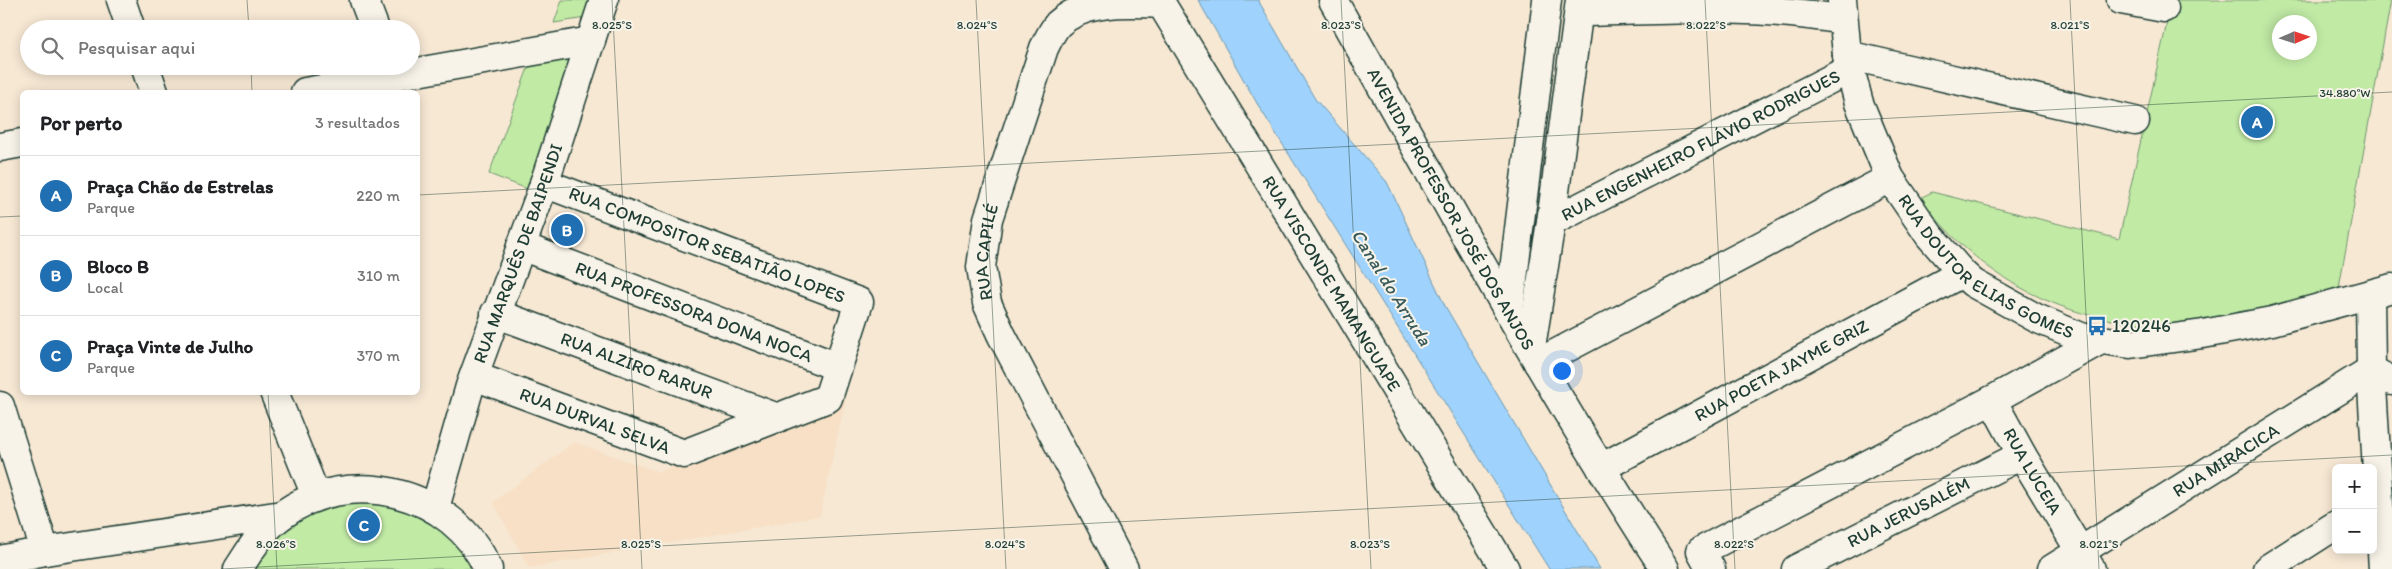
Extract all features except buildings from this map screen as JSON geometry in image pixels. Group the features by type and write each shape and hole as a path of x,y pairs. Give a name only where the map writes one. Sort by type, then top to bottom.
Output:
{"street":[{"path":"121,0 128,20"},
{"path":"364,0 372,20"},
{"name":"RUA MARQUÊS DE BAIPENDI","path":"435,508 474,376 495,313 544,183 604,0"},
{"name":"AVENIDA PROFESSOR JOSÉ DOS ANJOS","path":"1333,0 1534,355 1601,468 1665,569"},
{"path":"1509,311 1547,0"},
{"path":"2122,0 2164,8"},
{"name":"RUA CAPILÉ","path":"1124,569 1001,334 987,303 981,267 988,219 1044,48 1057,25 1073,11 1104,1 1160,2"},
{"name":"RUA VISCONDE MAMANGUAPE","path":"1160,2 1505,569"},
{"path":"1534,355 1580,6 1717,8 1801,12 1843,10"},
{"name":"RUA DOUTOR ELIAS GOMES","path":"1843,10 1848,62 1859,103 1890,178 1928,235 1962,273 1973,283 2036,318 2081,337 2130,344 2203,334 2272,321 2385,289"},
{"path":"420,67 591,41"},
{"name":"RUA ENGENHEIRO FLÁVIO RODRIGUES","path":"1551,222 1848,62 2135,121"},
{"path":"148,75 153,90"},
{"path":"312,90 376,75"},
{"path":"0,147 20,143"},
{"path":"1534,355 1890,178"},
{"name":"RUA COMPOSITOR SEBATIÃO LOPES","path":"544,183 859,302 828,398"},
{"name":"RUA PROFESSORA DONA NOCA","path":"521,246 838,367"},
{"name":"RUA POETA JAYME GRIZ","path":"1601,468 1962,273"},
{"path":"2383,569 2381,502 2385,289"},
{"name":"RUA ALZIRO RARUR","path":"495,313 778,418"},
{"path":"1711,569 1701,551 1992,400 2100,341"},
{"name":"RUA MIRACICA","path":"2052,569 2086,560 2382,375"},
{"name":"RUA DURVAL SELVA","path":"474,376 684,454 828,398"},
{"path":"275,395 316,496"},
{"name":"RUA LUCEIA","path":"1992,400 2022,455 2086,560"},
{"path":"0,406 45,551"},
{"name":"RUA JERUSALÉM","path":"1796,569 2022,455"},
{"path":"238,569 261,534 282,515 316,496 329,492 362,488 402,493 435,508 466,534 482,555 488,569"},
{"path":"0,560 45,551 282,515"},
{"path":"2266,569 2332,528"}],"shaded area":[{"path":"846,398 820,516 529,568 493,502 574,442 659,472"}],"green space":[{"path":"562,0 599,0 592,17 554,23"},
{"path":"2172,0 2391,0 2339,287 2238,318 2192,324 2146,324 2102,318 2061,306 2021,288 1984,264 1950,234 1920,198 1932,192 2119,239"},
{"path":"574,52 530,190 489,174 532,57"},
{"path":"401,493 488,569 238,569 282,515"}],"water":[{"name":"Canal do Arruda","path":"1198,0 1258,0 1315,99 1387,182 1445,306 1600,569 1549,569 1258,105"}],"place":[{"name":"Praça Chão de Estrelas","path":"2257,122"},
{"name":"Bloco B","path":"567,230"},
{"name":"120246","path":"2097,326"},
{"name":"Praça Vinte de Julho","path":"364,525"}]}
